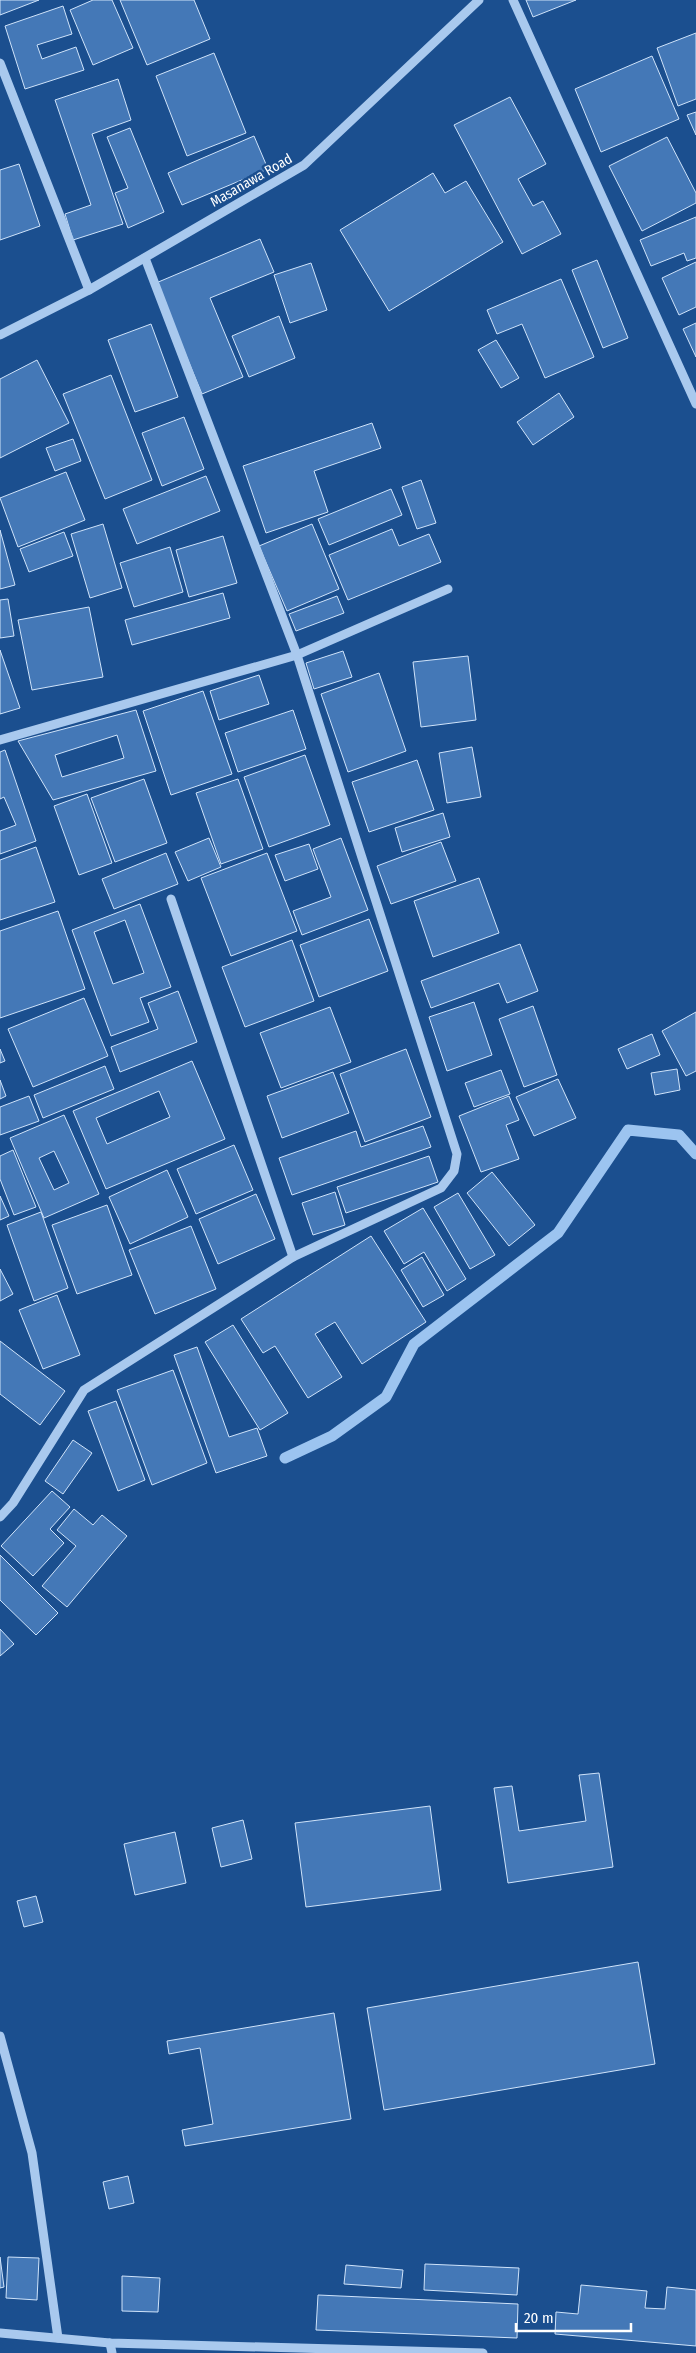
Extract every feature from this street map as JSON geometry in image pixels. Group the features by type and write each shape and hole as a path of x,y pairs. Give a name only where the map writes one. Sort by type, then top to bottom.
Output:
{"street":[{"name":"Masanawa Road","path":"0,335 89,290 304,165 479,0"},
{"path":"513,0 696,404"},
{"path":"0,63 89,290"},
{"path":"0,1517 13,1503 84,1390 293,1257 441,1188 454,1171 457,1154 297,655 145,258"},
{"path":"0,740 297,655 448,589"},
{"path":"171,898 293,1257"},
{"path":"0,2036 32,2153 58,2338"},
{"path":"0,2333 110,2343 483,2353"},
{"path":"110,2343 112,2353"}],"building":[{"path":"0,0 39,0 0,15"},
{"path":"93,0 112,0 133,48 93,65 70,10"},
{"path":"120,0 194,0 210,39 147,65"},
{"path":"526,0 576,0 533,17"},
{"path":"63,6 72,34 37,45 42,59 76,47 84,70 25,89 5,26"},
{"path":"696,33 696,99 678,106 657,48"},
{"path":"214,53 246,133 187,156 156,76"},
{"path":"652,56 679,119 601,152 575,89"},
{"path":"118,79 131,120 92,134 123,224 73,240 65,214 91,205 55,100"},
{"path":"510,97 546,164 518,179 533,206 543,201 561,234 522,254 454,125"},
{"path":"696,112 696,135 687,115"},
{"path":"130,128 164,212 128,228 115,193 128,188 107,137"},
{"path":"254,136 268,169 182,205 168,173"},
{"path":"667,137 696,193 696,203 642,231 609,166"},
{"path":"19,164 40,226 0,240 0,170"},
{"path":"433,173 445,193 466,181 503,242 389,311 340,230"},
{"path":"696,217 696,258 687,261 684,253 651,266 640,240"},
{"path":"260,239 274,272 210,298 243,377 202,394 156,283"},
{"path":"597,260 628,338 603,348 572,270"},
{"path":"696,262 696,307 679,315 662,278"},
{"path":"311,263 327,310 290,323 274,275"},
{"path":"561,279 594,357 545,378 522,324 497,334 487,310"},
{"path":"279,316 295,358 249,377 232,336"},
{"path":"696,323 696,357 683,329"},
{"path":"151,324 178,397 135,412 108,340"},
{"path":"496,340 519,378 501,388 478,350"},
{"path":"37,360 69,423 0,458 0,379"},
{"path":"111,375 152,480 105,499 63,394"},
{"path":"559,393 574,417 533,445 517,422"},
{"path":"184,417 204,469 162,486 142,433"},
{"path":"372,423 381,448 314,471 328,512 266,533 243,466"},
{"path":"73,439 81,461 55,471 46,448"},
{"path":"66,472 85,520 18,547 0,498"},
{"path":"206,476 220,511 137,544 123,509"},
{"path":"421,480 436,523 417,529 402,487"},
{"path":"391,489 402,515 329,545 318,519"},
{"path":"103,524 122,588 90,598 71,534"},
{"path":"312,524 339,589 287,611 259,546"},
{"path":"392,529 399,546 429,534 441,562 348,600 329,555"},
{"path":"0,530 15,585 0,589"},
{"path":"64,532 73,556 29,572 20,549"},
{"path":"223,536 237,583 189,597 176,550"},
{"path":"170,547 183,592 134,607 120,563"},
{"path":"223,593 230,618 132,645 125,620"},
{"path":"337,596 344,613 296,631 289,614"},
{"path":"8,599 14,636 0,638 0,600"},
{"path":"89,607 103,677 32,690 18,620"},
{"path":"0,650 20,708 0,714"},
{"path":"343,651 352,677 314,689 306,663"},
{"path":"468,656 476,720 421,727 413,662"},
{"path":"379,673 406,751 348,772 321,694"},
{"path":"259,675 269,704 219,720 210,691"},
{"path":"203,691 232,774 171,795 143,711"},
{"path":"136,710 156,771 53,800 18,741","holes":["117,735 124,758 62,777 55,755"]},
{"path":"293,710 306,749 238,772 225,733"},
{"path":"472,747 481,797 447,803 439,753"},
{"path":"5,750 36,841 0,854 0,831 16,825 4,797 0,799 0,752"},
{"path":"305,755 330,825 269,847 244,777"},
{"path":"417,760 434,810 369,832 352,782"},
{"path":"144,779 167,843 115,862 91,798"},
{"path":"238,779 263,849 221,864 196,793"},
{"path":"87,794 112,863 79,875 54,806"},
{"path":"443,813 450,837 402,852 395,828"},
{"path":"209,838 221,867 188,881 175,852"},
{"path":"341,838 368,910 302,935 293,911 331,897 313,849"},
{"path":"441,842 456,881 391,904 377,866"},
{"path":"309,844 318,869 285,881 275,855"},
{"path":"36,847 55,902 0,920 0,860"},
{"path":"166,853 178,884 114,909 102,879"},
{"path":"267,853 297,931 231,956 201,878"},
{"path":"479,878 499,933 433,957 414,901"},
{"path":"140,904 171,987 140,998 149,1022 111,1036 72,930","holes":["125,920 144,973 113,984 94,932"]},
{"path":"58,911 85,989 0,1018 0,931"},
{"path":"369,919 388,971 319,997 300,945"},
{"path":"292,940 314,1001 245,1027 222,967"},
{"path":"520,944 538,991 507,1003 499,983 431,1008 421,981"},
{"path":"178,991 197,1042 120,1072 111,1047 158,1029 148,1003"},
{"path":"84,998 108,1056 33,1087 8,1029"},
{"path":"474,1002 492,1055 447,1071 429,1017"},
{"path":"533,1006 557,1075 524,1087 499,1019"},
{"path":"330,1007 351,1062 281,1088 260,1033"},
{"path":"696,1012 696,1071 686,1076 662,1031"},
{"path":"652,1034 660,1055 627,1069 618,1049"},
{"path":"0,1049 5,1061 0,1063"},
{"path":"406,1049 431,1117 365,1142 340,1074"},
{"path":"192,1061 225,1139 106,1189 73,1111","holes":["159,1091 170,1117 107,1144 96,1118"]},
{"path":"105,1066 114,1089 43,1118 34,1095"},
{"path":"677,1069 680,1090 655,1095 651,1073"},
{"path":"501,1070 510,1094 474,1107 465,1083"},
{"path":"333,1072 349,1113 282,1138 267,1096"},
{"path":"558,1079 576,1118 534,1136 516,1097"},
{"path":"0,1080 6,1096 0,1099"},
{"path":"29,1096 39,1121 0,1135 0,1107"},
{"path":"509,1096 519,1120 506,1125 519,1159 481,1172 459,1116"},
{"path":"64,1115 99,1194 44,1218 10,1138","holes":["54,1151 69,1183 54,1190 39,1158"]},
{"path":"423,1126 431,1147 292,1195 279,1158 356,1131 361,1147"},
{"path":"234,1145 253,1190 196,1214 177,1169"},
{"path":"13,1150 36,1207 14,1215 0,1179 0,1156"},
{"path":"429,1156 438,1182 346,1213 337,1187"},
{"path":"167,1170 188,1217 130,1244 109,1197"},
{"path":"492,1172 535,1225 509,1246 467,1193"},
{"path":"335,1192 345,1225 313,1235 302,1203"},
{"path":"458,1193 495,1255 470,1269 434,1207"},
{"path":"256,1194 275,1239 218,1264 199,1219"},
{"path":"0,1196 9,1216 0,1220"},
{"path":"107,1205 132,1275 77,1294 52,1225"},
{"path":"423,1208 466,1279 447,1291 424,1252 404,1264 384,1231"},
{"path":"41,1212 68,1288 34,1301 7,1225"},
{"path":"191,1226 216,1289 155,1314 129,1250"},
{"path":"371,1236 426,1322 362,1364 335,1322 315,1334 342,1377 308,1398 275,1346 263,1353 241,1319"},
{"path":"422,1257 444,1295 423,1307 401,1270"},
{"path":"0,1269 13,1294 0,1301"},
{"path":"57,1295 80,1355 43,1369 19,1310"},
{"path":"233,1325 288,1413 260,1430 205,1342"},
{"path":"0,1341 65,1391 40,1425 0,1394"},
{"path":"197,1347 229,1437 257,1428 267,1456 216,1473 174,1355"},
{"path":"173,1370 207,1463 152,1485 117,1390"},
{"path":"116,1401 145,1480 118,1491 88,1411"},
{"path":"73,1440 92,1453 63,1494 45,1481"},
{"path":"52,1491 70,1507 50,1529 64,1543 33,1576 1,1546"},
{"path":"74,1509 93,1525 102,1515 127,1536 67,1607 42,1586 76,1546 57,1530"},
{"path":"0,1555 58,1613 36,1635 0,1600"},
{"path":"0,1629 14,1644 0,1656"},
{"path":"599,1773 613,1867 508,1883 494,1788 512,1786 519,1831 586,1821 579,1775"},
{"path":"430,1806 441,1890 306,1907 295,1823"},
{"path":"243,1820 252,1859 221,1867 212,1828"},
{"path":"175,1832 186,1883 135,1895 124,1844"},
{"path":"36,1896 43,1922 24,1927 17,1901"},
{"path":"638,1962 655,2064 384,2110 367,2008"},
{"path":"334,2013 351,2119 185,2146 182,2130 213,2124 200,2048 169,2054 167,2041"},
{"path":"128,2176 134,2203 109,2209 103,2182"},
{"path":"0,2257 4,2287 0,2288"},
{"path":"8,2257 39,2258 37,2300 6,2298"},
{"path":"425,2264 519,2268 517,2295 424,2290"},
{"path":"346,2265 403,2270 401,2288 344,2284"},
{"path":"122,2276 160,2278 158,2312 122,2311"},
{"path":"581,2285 647,2291 645,2308 665,2309 667,2287 696,2290 696,2346 555,2334 556,2312 578,2314"},
{"path":"318,2295 518,2304 517,2338 316,2330"}],"waterway":[{"path":"285,1458 332,1436 386,1397 414,1344 558,1233 628,1130 679,1135 696,1154"}]}
